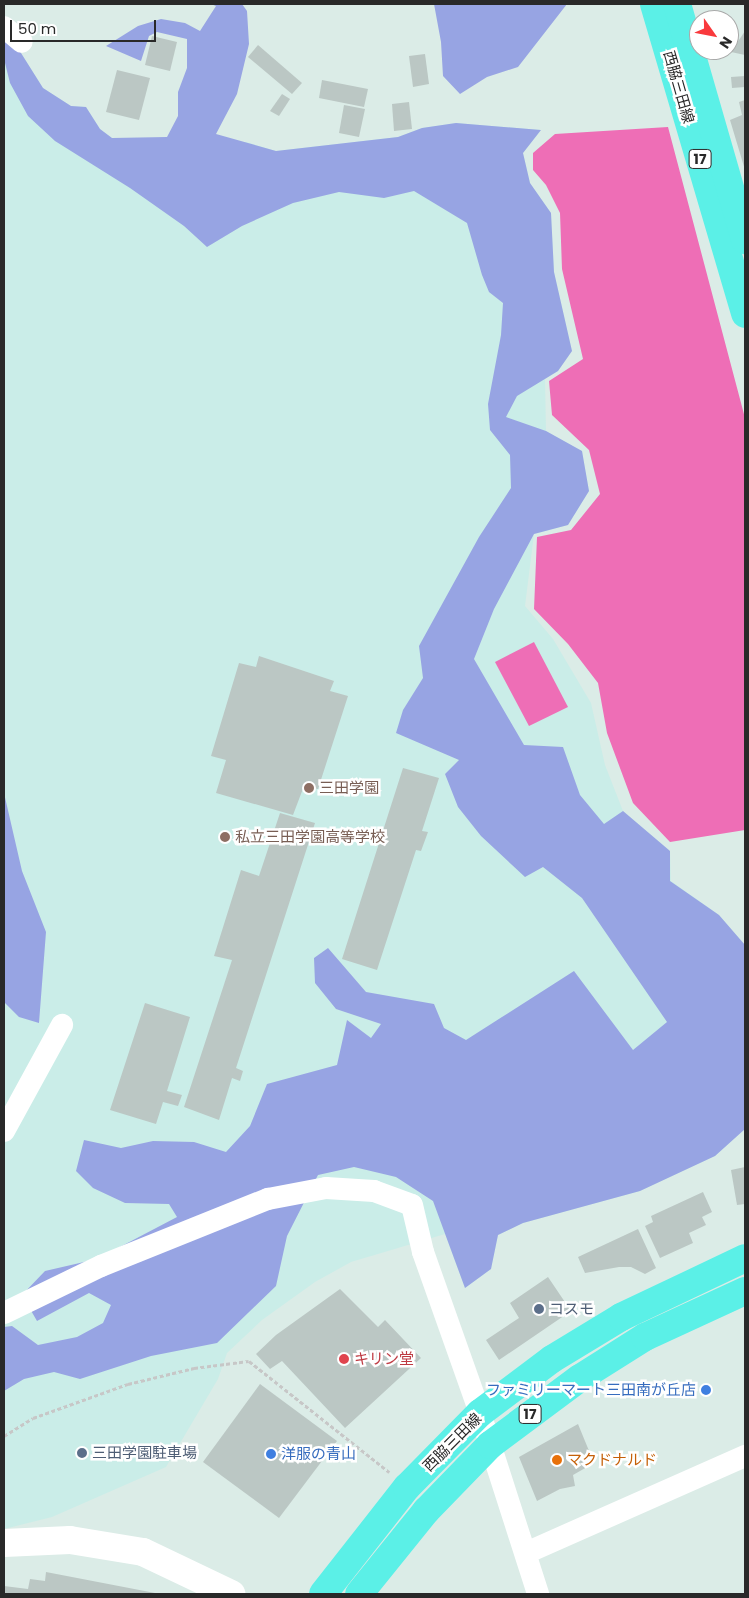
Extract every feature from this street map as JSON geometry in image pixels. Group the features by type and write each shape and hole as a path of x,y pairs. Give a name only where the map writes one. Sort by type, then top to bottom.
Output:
{"main road":[{"name":"西脇三田線","path":"654,4 745,314"},
{"name":"西脇三田線","path":"677,4 745,240"},
{"name":"西脇三田線","path":"323,1594 407,1487 480,1413 552,1360 621,1317 745,1258"},
{"name":"西脇三田線","path":"359,1594 426,1511 490,1445 580,1378 645,1337 745,1291"}],"street":[{"path":"4,27 22,42"},
{"path":"4,1131 62,1025"},
{"path":"4,1313 101,1266 268,1199 326,1188 374,1192 412,1205 423,1252 480,1413 538,1594"},
{"path":"526,1553 745,1456"},
{"path":"4,1543 70,1540 143,1552 231,1594"}],"path":[{"path":"4,1436 33,1418 128,1384 194,1368 249,1360 407,1487"}],"shaded area":[{"path":"211,4 242,4 247,11 249,44 237,94 216,134 276,151 398,137 422,128 456,123 541,130 523,153 530,183 551,213 554,272 572,351 558,371 517,396 506,417 546,431 582,451 589,491 568,525 534,534 494,609 474,659 524,745 563,747 580,795 604,824 623,811 670,851 670,881 719,915 745,945 745,1129 715,1156 640,1191 523,1223 498,1235 491,1269 465,1288 433,1201 396,1177 354,1167 318,1175 287,1236 276,1286 217,1343 151,1356 80,1379 54,1372 24,1379 4,1391 4,1327 12,1326 38,1345 77,1337 103,1323 111,1305 89,1293 37,1321 22,1295 45,1271 97,1259 177,1217 169,1204 125,1203 93,1188 76,1171 84,1140 121,1148 153,1141 194,1142 226,1152 250,1126 267,1084 337,1065 347,1020 371,1038 381,1024 336,1009 315,983 314,958 328,948 366,992 434,1004 444,1028 466,1040 574,971 633,1050 667,1022 582,898 543,867 525,877 481,836 458,807 445,774 459,760 396,733 403,710 423,678 419,646 479,537 511,488 510,455 490,430 488,404 501,335 503,303 489,292 482,275 467,223 414,191 384,198 339,192 293,203 242,226 207,247 184,226 130,188 55,141 28,116 10,83 4,59 4,35 21,53 43,88 71,106 86,107 100,129 112,138 167,137 178,116 178,92 187,68 187,39 157,32 149,36 141,61 106,46 138,26 161,19 185,23 200,31 216,6"},
{"path":"434,4 567,4 518,67 487,77 460,94 443,76 441,42"},
{"name":"三田学園","path":"4,35 21,53 43,88 71,106 86,107 100,129 112,138 246,142 276,151 398,137 422,128 456,123 541,130 523,153 530,183 551,213 554,272 572,351 558,371 545,379 546,431 582,451 589,491 568,525 534,534 525,606 553,639 591,703 605,765 623,811 670,851 671,881 719,915 745,945 745,1129 715,1156 640,1191 523,1223 498,1235 491,1269 465,1288 445,1234 351,1262 315,1282 262,1320 227,1353 218,1379 166,1467 52,1517 4,1529"},
{"path":"668,127 745,418 745,830 670,842 633,803 607,733 598,683 568,644 534,609 537,537 571,530 600,494 589,450 552,415 549,381 583,359 562,269 560,213 546,185 533,170 533,153 555,134"},
{"path":"534,642 568,707 529,726 495,662"},
{"path":"4,793 22,871 46,932 39,1023 19,1017 4,1002"}],"building":[{"path":"745,31 745,55 739,54 739,40"},
{"path":"152,36 177,42 170,71 145,65"},
{"path":"258,45 302,83 292,94 248,57"},
{"path":"425,54 429,84 413,87 409,56"},
{"path":"117,70 150,78 139,120 106,112"},
{"path":"745,76 745,87 732,88 731,77"},
{"path":"322,80 368,89 364,107 319,98"},
{"path":"282,94 290,99 279,116 270,111"},
{"path":"745,100 745,170 730,120 742,115 739,102"},
{"path":"409,102 412,129 394,131 392,104"},
{"path":"344,105 365,109 359,137 339,133"},
{"path":"259,656 334,681 330,691 348,696 318,789 304,786 293,815 216,793 226,760 211,756 239,663 256,667"},
{"path":"403,768 439,778 422,831 428,832 421,851 416,850 377,970 342,959"},
{"path":"280,813 315,823 236,1068 243,1071 240,1081 232,1078 219,1120 184,1107 232,960 214,956 241,870 259,876"},
{"path":"145,1003 190,1017 167,1091 182,1095 178,1106 163,1102 156,1124 110,1110"},
{"path":"745,1167 745,1204 737,1205 731,1170"},
{"path":"703,1192 712,1212 702,1217 706,1225 689,1233 693,1243 660,1258 645,1226 653,1222 651,1216"},
{"path":"638,1229 656,1268 645,1274 631,1267 619,1267 585,1273 578,1257"},
{"path":"548,1277 571,1311 499,1360 486,1340 519,1318 510,1303"},
{"path":"340,1289 378,1327 385,1320 421,1358 345,1428 282,1361 270,1369 256,1354 276,1335"},
{"path":"260,1384 337,1441 279,1518 203,1462"},
{"name":"マクドナルド","path":"578,1424 594,1463 573,1475 575,1486 560,1489 537,1501 519,1457"},
{"path":"46,1572 155,1594 4,1594 4,1586 28,1589 30,1579 45,1581"}],"place":[{"name":"三田学園","path":"309,788"},
{"name":"私立三田学園高等学校","path":"225,837"},
{"name":"コスモ","path":"539,1309"},
{"name":"キリン堂","path":"344,1359"},
{"name":"ファミリーマート三田南が丘店","path":"706,1390"},
{"name":"三田学園駐車場","path":"82,1453"},
{"name":"洋服の青山","path":"271,1454"},
{"name":"マクドナルド","path":"557,1460"}]}
